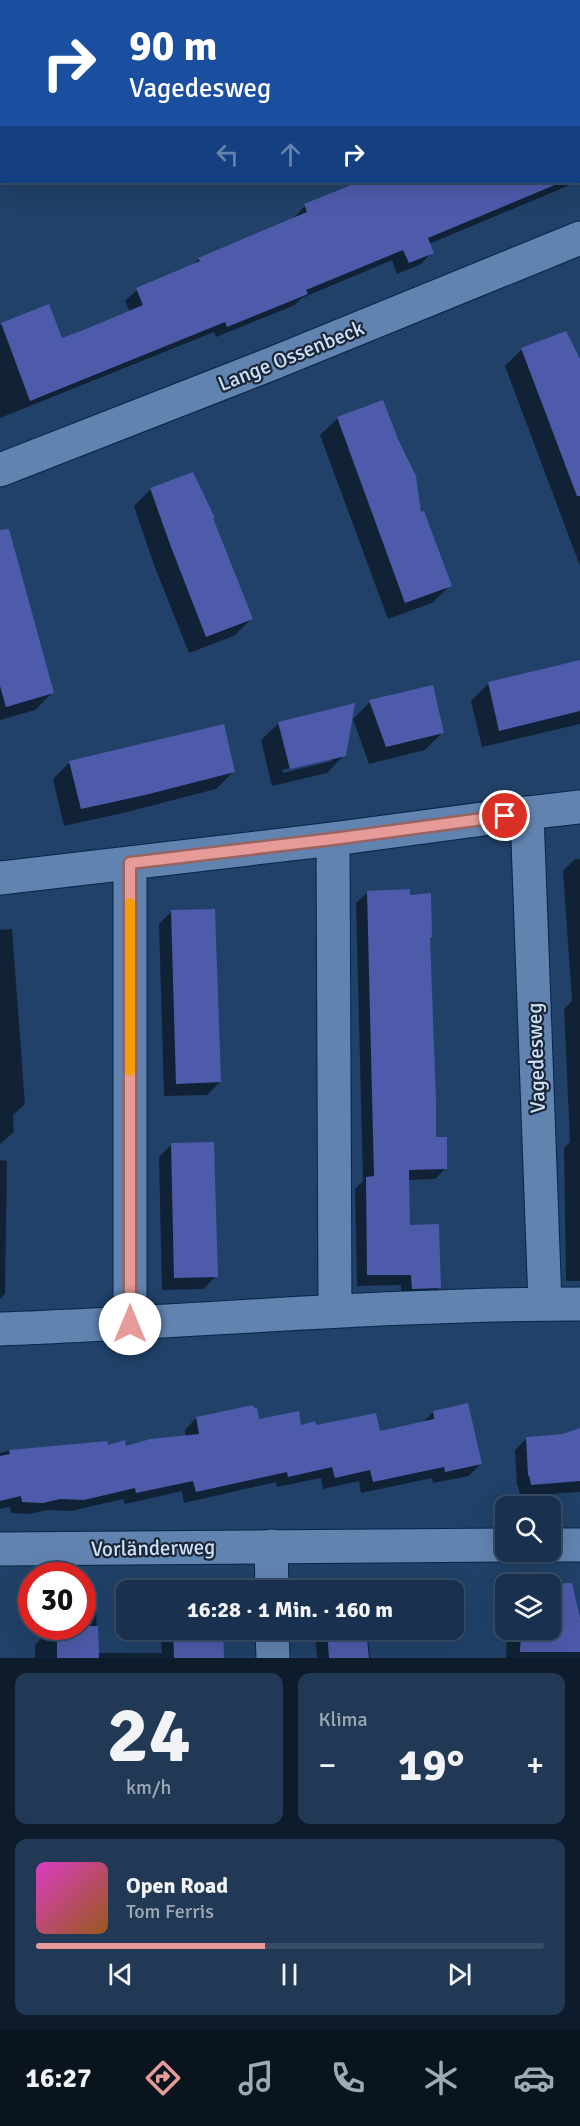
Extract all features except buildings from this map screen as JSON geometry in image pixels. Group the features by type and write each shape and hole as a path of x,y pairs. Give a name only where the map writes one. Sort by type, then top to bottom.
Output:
{"street":[{"name":"Lange Ossenbeck","path":"0,470 271,364 580,238"},
{"path":"0,878 580,807"},
{"name":"Vagedesweg","path":"527,813 545,1304"},
{"path":"333,839 335,1311"},
{"path":"130,863 130,1324"},
{"path":"0,1329 130,1324 335,1311 580,1304"},
{"name":"Vorländerweg","path":"0,1550 495,1545"},
{"path":"561,1545 580,1545"},
{"path":"271,1546 272,1580"},
{"path":"272,1640 273,1658"}],"slow traffic":[{"path":"130,903 130,1071"}],"route":[{"path":"130,1324 130,863 505,816"}]}
